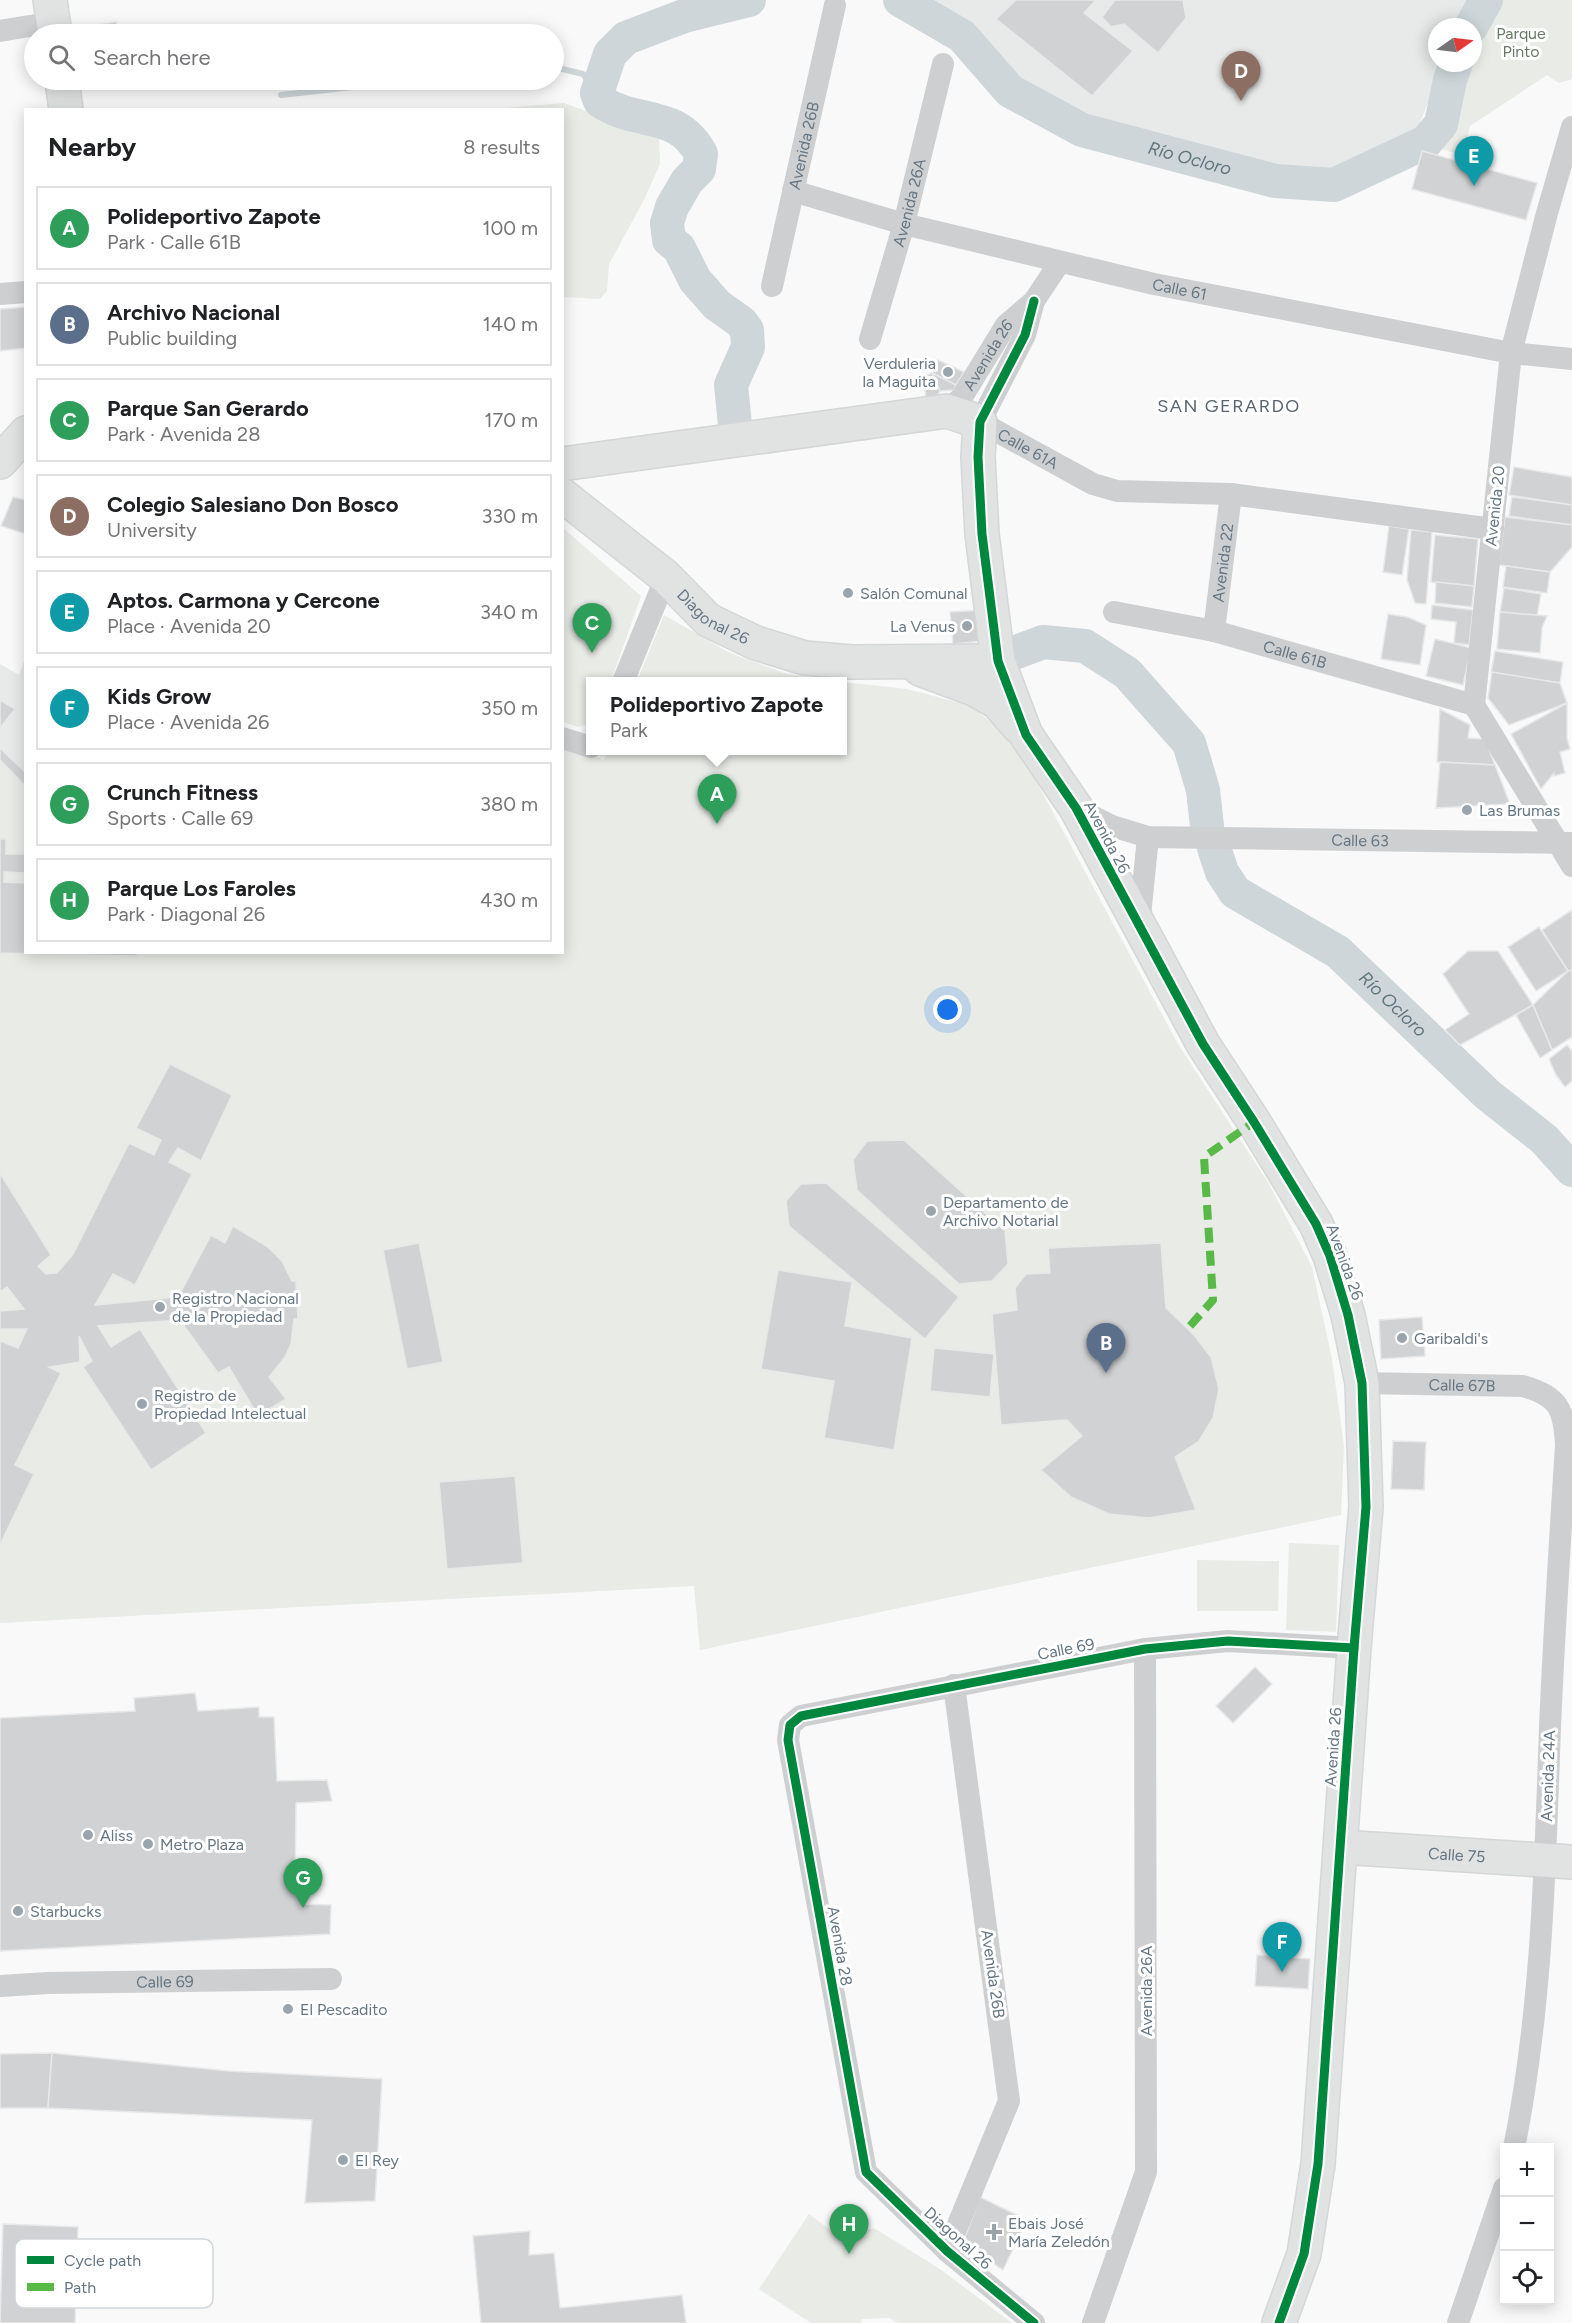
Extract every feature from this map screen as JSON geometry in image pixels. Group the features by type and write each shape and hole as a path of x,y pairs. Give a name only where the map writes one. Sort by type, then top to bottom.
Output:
{"street":[{"name":"Avenida 26B","path":"772,286 835,5"},
{"path":"31,24 53,19"},
{"path":"0,31 24,26"},
{"name":"Avenida 26A","path":"870,339 904,224 943,64"},
{"path":"63,90 66,108"},
{"name":"Avenida 20","path":"1474,705 1511,353 1572,127"},
{"name":"Calle 61","path":"793,190 904,224 1154,284 1511,353 1572,359"},
{"name":"Avenida 26","path":"947,411 962,397 1006,325 1034,301 1060,262"},
{"path":"0,294 24,292"},
{"name":"Avenida 26","path":"1034,301 1025,335 980,422 978,457 981,534 998,661 1026,735 1076,808 1203,1044 1316,1224 1330,1256 1348,1315 1362,1383 1366,1507 1318,2164 1304,2254 1279,2323"},
{"name":"Calle 61A","path":"564,464 947,411 980,422 1093,484 1117,491 1231,494 1493,529"},
{"path":"0,462 24,435"},
{"path":"569,500 589,472 613,458"},
{"name":"Avenida 22","path":"1214,632 1231,494"},
{"name":"Diagonal 26","path":"569,500 666,578 708,620 756,643 805,658 852,662 998,661"},
{"path":"626,677 666,578"},
{"name":"Calle 61B","path":"1114,612 1214,632 1474,705"},
{"name":"Diagonal 26","path":"896,662 974,689 997,702 1026,735"},
{"path":"1474,705 1565,843 1572,866"},
{"path":"564,739 586,745"},
{"name":"Calle 63","path":"1076,808 1112,826 1148,837 1565,843"},
{"path":"1139,928 1148,837"},
{"name":"Calle 67B","path":"1362,1383 1523,1386 1544,1392 1557,1404"},
{"name":"Avenida 24A","path":"1516,2143 1526,2090 1538,1986 1559,1861 1566,1445 1565,1424 1557,1404"},
{"name":"Calle 69","path":"790,1725 801,1716 1145,1649 1228,1641 1354,1648"},
{"name":"Avenida 26A","path":"1093,2323 1146,2172 1145,1649"},
{"name":"Avenida 26B","path":"946,2251 1009,2101 954,1685"},
{"name":"Avenida 28","path":"790,1725 788,1740 866,2172"},
{"name":"Calle 75","path":"1341,1846 1559,1861"},
{"name":"Calle 69","path":"0,1986 48,1983 331,1979"},
{"name":"Diagonal 26","path":"866,2172 946,2251 1034,2323"},
{"path":"1458,2323 1501,2197"}],"shaded area":[{"path":"918,0 1476,0 1467,18 1428,18 1428,72 1441,72 1413,139 1337,173 1279,175 1090,120 1015,83 968,27"},
{"path":"24,661 24,786 0,760 0,664 19,675"}],"green space":[{"name":"Parque Pinto","path":"1502,0 1572,0 1572,79 1559,83 1547,75 1470,126 1463,155 1433,147 1449,128 1464,72 1482,72 1482,24"},
{"path":"564,103 659,138 660,164 644,200 609,264 607,291 600,299 564,297 564,108 506,108"},
{"path":"564,529 641,596 612,677 586,677 586,725 578,727 564,722"},
{"path":"664,615 730,653 787,674 808,677 639,677"},
{"path":"847,682 907,689 971,706 1015,742 1178,1044 1269,1184 1312,1267 1332,1359 1344,1446 1341,1515 700,1650 694,1586 0,1623 0,760 24,786 24,954 564,954 564,746 604,760 606,755 847,755"},
{"path":"1289,1543 1339,1545 1336,1632 1286,1630"},
{"path":"1197,1560 1279,1561 1278,1611 1197,1611"},
{"path":"809,2214 841,2238 874,2228 940,2269 1012,2323 898,2323 889,2318 862,2319 861,2323 811,2323 759,2289"}],"building":[{"path":"1016,0 1096,0 1084,13 1133,51 1092,96 996,19"},
{"path":"1115,0 1183,0 1186,18 1158,53 1124,24 1111,27 1102,17"},
{"path":"1422,151 1537,183 1526,220 1412,189"},
{"path":"24,307 24,348 0,351 0,309"},
{"name":"Verduleria la Maguita","path":"938,360 964,372 956,385 932,373"},
{"path":"932,373 940,391 938,395 926,398 923,376"},
{"path":"932,373 956,385 954,390 940,391"},
{"path":"1514,467 1572,477 1572,505 1509,495"},
{"path":"13,497 24,500 24,533 1,526"},
{"path":"1512,497 1572,505 1572,525 1509,516"},
{"path":"1505,517 1572,525 1572,547 1550,572 1499,565"},
{"path":"1389,526 1409,529 1402,575 1383,572"},
{"path":"1411,530 1432,532 1426,604 1415,603 1407,580"},
{"path":"1435,535 1478,539 1474,586 1431,582"},
{"path":"1506,566 1550,572 1547,593 1503,587"},
{"path":"1436,582 1474,586 1472,607 1435,603"},
{"path":"1504,588 1541,594 1537,616 1500,612"},
{"path":"1432,605 1473,610 1469,645 1454,643 1456,622 1431,619"},
{"name":"La Venus","path":"982,610 983,641 953,644 950,612"},
{"path":"1500,612 1547,616 1542,628 1540,653 1497,649"},
{"path":"1388,614 1407,617 1426,625 1420,665 1381,659"},
{"path":"1435,639 1471,648 1463,685 1426,676"},
{"path":"1495,651 1563,662 1560,683 1491,673"},
{"path":"1492,672 1560,683 1567,703 1509,725 1488,698"},
{"path":"0,700 15,709 0,728"},
{"path":"1567,703 1567,738 1570,749 1560,752 1565,773 1554,776 1554,773 1541,789 1511,734"},
{"path":"1440,709 1470,725 1468,738 1485,739 1495,765 1437,762"},
{"path":"0,748 24,771 24,785 0,760"},
{"path":"1440,762 1495,765 1510,804 1436,808"},
{"path":"0,839 6,839 6,854 24,854 24,873 4,872 4,882 24,883 24,954 0,953"},
{"path":"1572,910 1572,970 1568,971 1542,930"},
{"path":"1539,927 1568,971 1536,991 1508,947"},
{"path":"1468,951 1498,951 1533,1005 1460,1045 1445,1030 1469,1014 1443,974"},
{"path":"46,954 137,954 137,956"},
{"path":"1572,970 1572,1037 1552,1050 1533,1005 1568,971"},
{"path":"1533,1005 1552,1050 1540,1058 1516,1015"},
{"path":"1567,1045 1572,1051 1572,1081 1565,1087 1556,1075 1549,1059"},
{"name":"Registro Nacional de la Propiedad","path":"170,1064 232,1095 201,1161 178,1148 169,1162 192,1174 135,1285 113,1274 95,1305 178,1297 211,1235 225,1243 233,1226 268,1247 282,1261 292,1281 296,1281 298,1319 294,1319 291,1344 285,1357 269,1377 286,1399 258,1416 229,1367 218,1373 180,1320 98,1326 111,1347 140,1329 206,1433 151,1470 83,1367 92,1361 79,1336 80,1362 49,1367 61,1373 15,1465 34,1474 0,1545 0,1341 18,1348 27,1329 0,1329 0,1311 24,1309 7,1287 0,1292 0,1173 51,1255 38,1266 46,1274 57,1273 73,1254 129,1143 154,1155 161,1140 136,1128"},
{"name":"Departamento de Archivo Notarial","path":"904,1140 1005,1231 1008,1264 992,1281 959,1284 857,1190 853,1160 867,1141"},
{"path":"826,1183 959,1297 925,1339 789,1226 786,1201 801,1184"},
{"path":"419,1243 443,1362 407,1369 383,1250"},
{"path":"1161,1243 1166,1308 1194,1335 1211,1357 1219,1389 1213,1418 1199,1441 1175,1457 1196,1510 1149,1518 1109,1514 1071,1497 1041,1470 1082,1436 1067,1420 1001,1425 992,1314 1017,1310 1015,1288 1026,1274 1050,1273 1048,1248"},
{"path":"778,1270 852,1282 845,1326 912,1338 894,1450 824,1438 834,1381 761,1369"},
{"name":"Garibaldi's","path":"1422,1317 1425,1356 1381,1359 1379,1320"},
{"path":"934,1348 994,1354 990,1397 930,1391"},
{"path":"1393,1441 1426,1442 1424,1490 1391,1489"},
{"path":"515,1476 523,1563 447,1569 439,1482"},
{"path":"1255,1667 1272,1684 1233,1723 1216,1706"},
{"name":"Metro Plaza","path":"195,1693 198,1711 259,1707 259,1717 274,1717 277,1781 327,1780 332,1801 296,1803 295,1886 302,1885 302,1904 331,1905 330,1934 0,1951 0,1718 135,1711 134,1698"},
{"path":"1257,1955 1310,1959 1308,1989 1255,1986"},
{"path":"52,2053 48,2108 0,2108 0,2054"},
{"name":"El Rey","path":"52,2053 228,2071 382,2079 375,2201 305,2203 312,2120 48,2108"},
{"name":"Ebais José María Zeledón","path":"980,2197 1027,2220 1003,2270 963,2243"},
{"path":"3,2224 78,2227 78,2239 15,2239 15,2308 75,2308 75,2323 0,2323"},
{"path":"530,2231 529,2255 554,2253 560,2308 682,2295 686,2323 481,2323 473,2236"}],"waterway":[{"name":"Río Ocloro","path":"735,425 731,385 748,347 747,330 741,322 717,305 695,280 679,248 669,240 667,223 672,207 687,181 699,169 701,154 680,130 668,124 614,109 600,101 597,93 610,54 626,38 684,16 749,0"},
{"name":"Río Ocloro","path":"900,0 962,36 1010,91 1082,130 1275,181 1334,185 1426,142 1441,124 1453,72"},
{"name":"Río Ocloro","path":"1476,18 1486,0"},
{"path":"564,69 583,74 597,93"},
{"path":"281,95 326,90"},
{"name":"Río Ocloro","path":"1009,655 1043,642 1085,646 1127,673 1189,743 1203,790 1207,826"},
{"name":"Río Ocloro","path":"1214,848 1222,872 1235,892 1338,952 1488,1095 1544,1139 1572,1170"}],"marked path":[{"path":"1190,1326 1213,1300 1204,1157 1254,1122"}],"cycle path":[{"path":"1034,301 1025,335 980,422 978,457 982,534 998,661 1026,735 1076,808 1203,1044 1316,1224 1330,1256 1348,1315 1362,1383 1366,1507 1318,2164 1304,2254 1279,2323"},
{"path":"1034,2323 947,2251 866,2172 788,1740 790,1725 801,1716 1145,1649 1228,1641 1354,1648"}],"place":[{"name":"Colegio Salesiano Don Bosco","path":"1241,101"},
{"name":"Aptos. Carmona y Cercone","path":"1474,186"},
{"name":"Verduleria la Maguita","path":"948,372"},
{"name":"Salón Comunal","path":"848,593"},
{"name":"La Venus","path":"967,626"},
{"name":"Parque San Gerardo","path":"592,653"},
{"name":"Las Brumas","path":"1467,810"},
{"name":"Polideportivo Zapote","path":"717,824"},
{"name":"Departamento de Archivo Notarial","path":"931,1211"},
{"name":"Registro Nacional de la Propiedad","path":"160,1307"},
{"name":"Garibaldi's","path":"1402,1338"},
{"name":"Archivo Nacional","path":"1106,1373"},
{"name":"Registro de Propiedad Intelectual","path":"142,1404"},
{"name":"Aliss","path":"88,1835"},
{"name":"Metro Plaza","path":"148,1844"},
{"name":"Crunch Fitness","path":"303,1908"},
{"name":"Starbucks","path":"18,1911"},
{"name":"Kids Grow","path":"1282,1972"},
{"name":"El Pescadito","path":"288,2009"},
{"name":"El Rey","path":"343,2160"},
{"name":"Ebais José María Zeledón","path":"994,2232"},
{"name":"Parque Los Faroles","path":"849,2254"}],"district":[{"name":"SAN GERARDO","path":"1229,406"}]}
